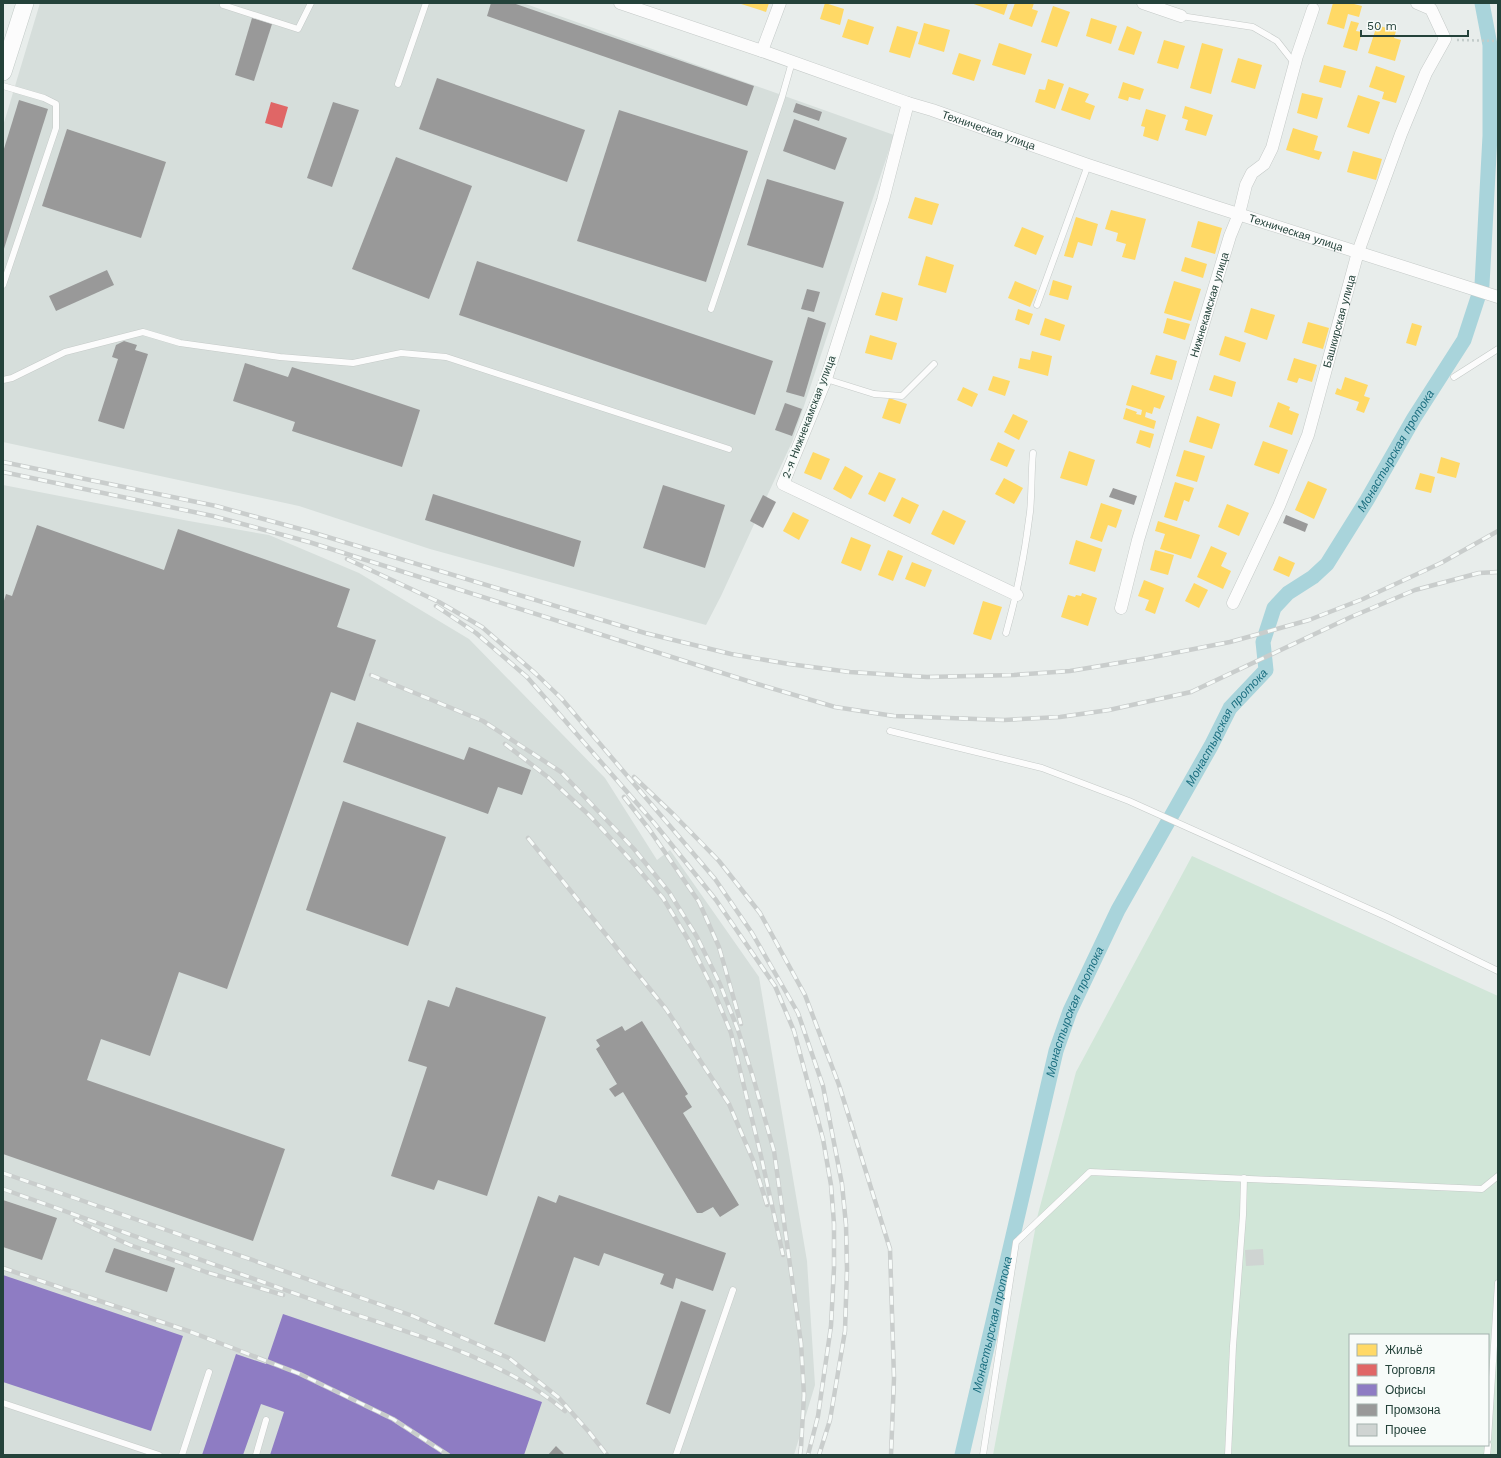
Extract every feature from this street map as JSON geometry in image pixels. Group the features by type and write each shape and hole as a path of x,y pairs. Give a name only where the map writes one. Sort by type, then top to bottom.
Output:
{"main road":[{"path":"3,72 25,3"}],"street":[{"name":"Техническая улица","path":"620,3 1088,165 1495,296"},
{"path":"762,51 780,3"},
{"path":"1143,3 1181,16"},
{"path":"1417,3 1431,9 1445,39"},
{"name":"Нижнекамская улица","path":"1121,608 1138,540 1246,184 1252,173 1264,164 1272,148 1295,64 1313,9"},
{"name":"Башкирская улица","path":"1233,603 1279,506 1308,435 1358,252 1401,134 1426,73 1445,39"},
{"name":"2-я Нижнекамская улица","path":"908,103 883,200 826,379 784,484 1017,595"}],"lane":[{"path":"224,3 223,5 298,29 311,3"},
{"path":"398,84 426,3"},
{"path":"1181,16 1253,27 1277,41 1295,64"},
{"path":"711,309 782,97 792,62"},
{"path":"3,86 44,98 56,104 56,128 3,285"},
{"path":"1036,305 1088,165"},
{"path":"3,380 12,378 65,352 143,332 180,343 280,356 353,363 401,353 446,357 729,449"},
{"path":"1454,377 1498,349"},
{"path":"826,379 874,394 902,396 934,364"},
{"path":"1006,633 1017,595 1030,511 1030,474 1033,453"},
{"path":"890,731 1042,768 1129,801 1387,917 1498,971"},
{"path":"983,1455 1016,1242 1090,1172 1482,1189 1498,1176"},
{"path":"1228,1455 1233,1346 1243,1215 1244,1178"},
{"path":"1489,1423 1498,1282"},
{"path":"676,1455 733,1290"},
{"path":"182,1455 209,1372"},
{"path":"3,1403 159,1455"},
{"path":"256,1455 266,1420"}],"path":[{"path":"1445,39 1498,41"}],"shaded area":[{"path":"40,3 523,3 894,135 792,442 721,596 706,625 430,549 299,506 3,442 3,126"},
{"path":"3,485 269,535 359,573 469,639 605,778 657,860 670,850 759,977 807,1261 815,1385 794,1455 3,1455"}],"green space":[{"path":"1192,856 1498,996 1498,1455 993,1455 1038,1214 1076,1072"}],"building: Жильё":[{"path":"738,3 769,3 766,12"},
{"path":"825,3 844,9 840,25 820,19"},
{"path":"971,3 1008,3 1004,15"},
{"path":"1015,3 1034,3 1032,9 1038,11 1032,27 1009,19"},
{"path":"1333,3 1350,3 1362,6 1359,17 1348,14 1344,29 1327,24"},
{"path":"1053,6 1070,12 1057,47 1041,42"},
{"path":"1091,18 1117,26 1111,44 1086,36"},
{"path":"848,19 874,27 868,45 842,37"},
{"path":"1351,21 1359,23 1356,31 1362,32 1357,51 1343,47"},
{"path":"924,23 950,30 944,52 918,44"},
{"path":"1377,25 1396,31 1394,38 1401,40 1395,61 1368,53"},
{"path":"897,26 918,32 910,58 889,52"},
{"path":"1127,26 1142,32 1134,55 1118,50"},
{"path":"1164,40 1185,46 1178,69 1157,63"},
{"path":"999,43 1032,54 1025,75 992,65"},
{"path":"1202,43 1223,49 1211,94 1190,88"},
{"path":"959,53 981,60 974,81 952,74"},
{"path":"1238,58 1262,65 1255,89 1231,82"},
{"path":"1324,65 1346,71 1341,88 1319,82"},
{"path":"1376,66 1405,76 1396,103 1382,99 1384,92 1369,87"},
{"path":"1048,79 1064,84 1055,109 1035,102 1039,89 1045,90"},
{"path":"1123,82 1144,89 1140,100 1129,97 1128,101 1118,98"},
{"path":"1069,87 1089,94 1085,102 1095,106 1090,120 1061,110"},
{"path":"1302,93 1323,98 1317,119 1297,113"},
{"path":"1358,95 1380,102 1369,134 1347,127"},
{"path":"1185,106 1213,115 1206,136 1185,130 1188,120 1182,118"},
{"path":"1146,109 1166,115 1158,141 1143,136 1145,127 1141,126"},
{"path":"1293,128 1318,136 1314,150 1322,152 1319,160 1286,150"},
{"path":"1353,151 1382,159 1376,180 1347,172"},
{"path":"915,197 939,204 932,225 908,218"},
{"path":"1111,210 1146,219 1135,260 1122,257 1126,244 1116,241 1118,233 1105,229"},
{"path":"1076,217 1098,224 1092,246 1078,242 1073,258 1064,256"},
{"path":"1198,221 1222,228 1215,254 1191,247"},
{"path":"1022,227 1044,236 1036,255 1014,246"},
{"path":"926,256 954,265 946,293 918,285"},
{"path":"1185,257 1207,264 1203,278 1181,271"},
{"path":"1053,280 1072,286 1068,300 1049,295"},
{"path":"1015,281 1037,290 1030,307 1008,298"},
{"path":"1174,281 1201,289 1191,321 1164,313"},
{"path":"882,292 903,298 897,321 875,315"},
{"path":"1251,308 1275,315 1267,340 1244,332"},
{"path":"1018,309 1033,314 1029,325 1015,320"},
{"path":"1045,318 1065,325 1060,341 1040,335"},
{"path":"1167,318 1190,324 1185,340 1163,333"},
{"path":"1308,322 1329,328 1323,349 1302,343"},
{"path":"1412,323 1422,326 1416,346 1406,343"},
{"path":"870,335 897,343 892,360 865,353"},
{"path":"1225,336 1246,343 1240,362 1219,355"},
{"path":"1032,351 1052,356 1048,376 1018,368 1020,358 1030,360"},
{"path":"1156,355 1177,361 1172,380 1150,374"},
{"path":"1294,358 1317,365 1312,382 1299,378 1297,383 1287,380"},
{"path":"1214,375 1236,382 1232,397 1209,390"},
{"path":"993,376 1010,381 1005,396 988,390"},
{"path":"1345,377 1368,385 1364,396 1370,398 1364,413 1356,410 1359,402 1335,394 1337,388 1341,390"},
{"path":"1132,385 1165,396 1160,409 1154,407 1152,414 1146,412 1145,417 1156,421 1154,429 1123,419 1126,408 1137,412 1136,414 1141,415 1142,410 1126,405"},
{"path":"963,387 978,394 972,407 957,400"},
{"path":"889,398 907,404 900,424 882,418"},
{"path":"1278,402 1290,407 1289,410 1299,414 1292,435 1269,427"},
{"path":"1013,414 1028,421 1019,440 1004,432"},
{"path":"1197,416 1220,424 1212,449 1189,442"},
{"path":"1140,430 1154,434 1150,448 1136,443"},
{"path":"1263,441 1288,450 1279,474 1254,465"},
{"path":"998,442 1015,450 1007,467 990,460"},
{"path":"1184,450 1205,456 1197,482 1176,476"},
{"path":"1069,451 1095,460 1087,486 1060,478"},
{"path":"813,452 830,459 821,480 804,473"},
{"path":"1441,457 1460,463 1456,478 1437,473"},
{"path":"845,466 863,476 851,499 833,489"},
{"path":"879,472 896,479 885,502 868,494"},
{"path":"1420,473 1435,477 1431,493 1415,489"},
{"path":"1004,478 1023,488 1014,504 995,494"},
{"path":"1308,481 1327,489 1314,519 1295,510"},
{"path":"1175,482 1194,488 1189,502 1184,500 1177,521 1164,517"},
{"path":"902,497 919,505 910,524 893,516"},
{"path":"1101,503 1122,510 1116,528 1108,525 1102,542 1090,538"},
{"path":"1227,504 1249,513 1239,536 1218,527"},
{"path":"943,510 966,521 954,545 931,534"},
{"path":"793,512 809,520 799,540 783,531"},
{"path":"1158,521 1200,535 1191,559 1160,549 1165,534 1155,531"},
{"path":"851,537 871,545 861,571 841,563"},
{"path":"1076,540 1102,549 1095,572 1069,564"},
{"path":"1211,546 1227,553 1221,566 1231,571 1223,589 1197,577"},
{"path":"888,550 903,556 893,581 878,575"},
{"path":"1155,550 1174,555 1168,575 1150,570"},
{"path":"1279,556 1295,563 1289,577 1273,570"},
{"path":"912,562 932,570 925,587 905,579"},
{"path":"1144,580 1164,588 1155,614 1145,610 1149,600 1138,596"},
{"path":"1194,583 1208,590 1199,608 1185,601"},
{"path":"1082,593 1097,598 1088,626 1061,617 1068,595 1075,597 1076,595 1081,596"},
{"path":"983,601 1002,607 991,640 973,634"}],"building: Торговля":[{"path":"271,102 288,107 282,128 265,123"}],"building: Офисы":[{"path":"3,1275 183,1336 151,1431 3,1382"},
{"path":"283,1314 542,1402 524,1455 270,1455 284,1412 261,1404 243,1455 202,1455 236,1354 266,1364"}],"building: Промзона":[{"path":"491,3 513,3 754,86 747,106 487,16"},
{"path":"252,18 272,24 254,81 235,75"},
{"path":"437,78 585,130 567,182 419,129"},
{"path":"19,100 48,109 3,252 3,152"},
{"path":"333,102 359,110 332,187 307,178"},
{"path":"796,103 822,112 819,121 793,112"},
{"path":"619,110 748,151 706,282 577,241"},
{"path":"794,119 847,138 835,170 783,151"},
{"path":"67,129 166,162 141,238 42,206"},
{"path":"396,157 472,186 429,299 352,269"},
{"path":"767,179 844,202 823,268 747,245"},
{"path":"477,261 773,361 755,415 459,315"},
{"path":"107,270 114,285 56,311 49,296"},
{"path":"807,289 820,292 814,312 801,309"},
{"path":"808,317 826,323 804,397 786,392"},
{"path":"124,341 137,345 135,350 148,354 124,429 98,421 118,359 112,357 116,345"},
{"path":"245,363 288,377 292,367 420,410 402,467 292,431 295,422 233,401"},
{"path":"785,403 802,409 792,436 775,430"},
{"path":"663,485 725,505 705,568 643,548"},
{"path":"1113,488 1137,496 1134,505 1109,497"},
{"path":"433,494 581,541 574,567 425,520"},
{"path":"763,495 776,502 763,528 750,521"},
{"path":"1286,515 1308,524 1305,532 1283,523"},
{"path":"37,525 164,570 178,529 350,589 337,627 376,640 355,701 331,692 227,989 179,972 150,1056 101,1039 87,1080 285,1149 253,1241 3,1154 3,604 6,594 12,596"},
{"path":"357,722 464,760 469,747 531,770 522,795 498,787 488,814 343,762"},
{"path":"343,801 446,837 408,946 306,910"},
{"path":"456,987 546,1017 487,1196 438,1180 434,1190 391,1176 427,1067 408,1061 428,1000 449,1007"},
{"path":"642,1021 688,1094 685,1096 692,1107 683,1113 739,1205 720,1217 713,1207 702,1213 697,1213 623,1092 615,1097 609,1089 617,1084 596,1049 600,1046 596,1040 622,1026 625,1031"},
{"path":"559,1195 726,1253 713,1291 676,1278 673,1289 660,1284 664,1274 604,1253 599,1266 574,1257 545,1342 494,1324 538,1196 556,1203"},
{"path":"3,1200 57,1218 42,1260 3,1247"},
{"path":"114,1248 175,1268 167,1292 105,1272"},
{"path":"681,1301 706,1310 670,1414 646,1404"},
{"path":"556,1446 565,1455 548,1455"}],"building: Прочее":[{"path":"1263,1249 1264,1265 1246,1266 1245,1250"}],"waterway":[{"name":"Монастырская протока","path":"962,1455 1056,1051 1070,1011 1118,910 1211,746 1230,708 1266,670 1263,642 1274,608 1288,593 1313,577 1327,564 1367,500 1414,418 1464,340 1482,285 1490,136 1490,45 1482,3"}],"railway":[{"path":"3,462 216,506 311,532 645,633 731,654 789,664 850,672 927,677 1014,675 1070,671 1230,642 1309,620 1363,599 1441,563 1498,531"},
{"path":"3,472 213,516 309,542 754,683 835,707 894,716 1004,720 1060,717 1109,710 1191,692 1351,617 1415,590 1479,573 1498,572"},
{"path":"347,559 439,602 482,627 535,673 561,698 715,879 752,933 798,1013 823,1086 842,1184 846,1225 847,1269 845,1331 830,1420 819,1455"},
{"path":"436,606 476,633 527,677 655,824 716,900 775,986 794,1031 823,1139 831,1185 834,1224 834,1268 831,1326 818,1416 808,1455"},
{"path":"371,675 483,721 561,772 634,849 669,892 697,937 720,984 738,1030 774,1151 801,1343 804,1395 800,1455"},
{"path":"505,744 549,778 590,816 663,898 689,941 712,987 731,1033 783,1255"},
{"path":"634,777 719,861 760,913 805,995 839,1085 890,1249 894,1378 891,1455"},
{"path":"624,797 649,829 699,902 719,947 741,1024"},
{"path":"528,838 666,1009 729,1104 753,1160 767,1205"},
{"path":"3,1173 413,1316 509,1358 558,1397 607,1455"},
{"path":"3,1189 330,1306 453,1348 512,1376 540,1392 565,1411"},
{"path":"75,1220 130,1245 206,1272 283,1295"},
{"path":"3,1268 191,1332 300,1374 393,1419 448,1455"}]}
